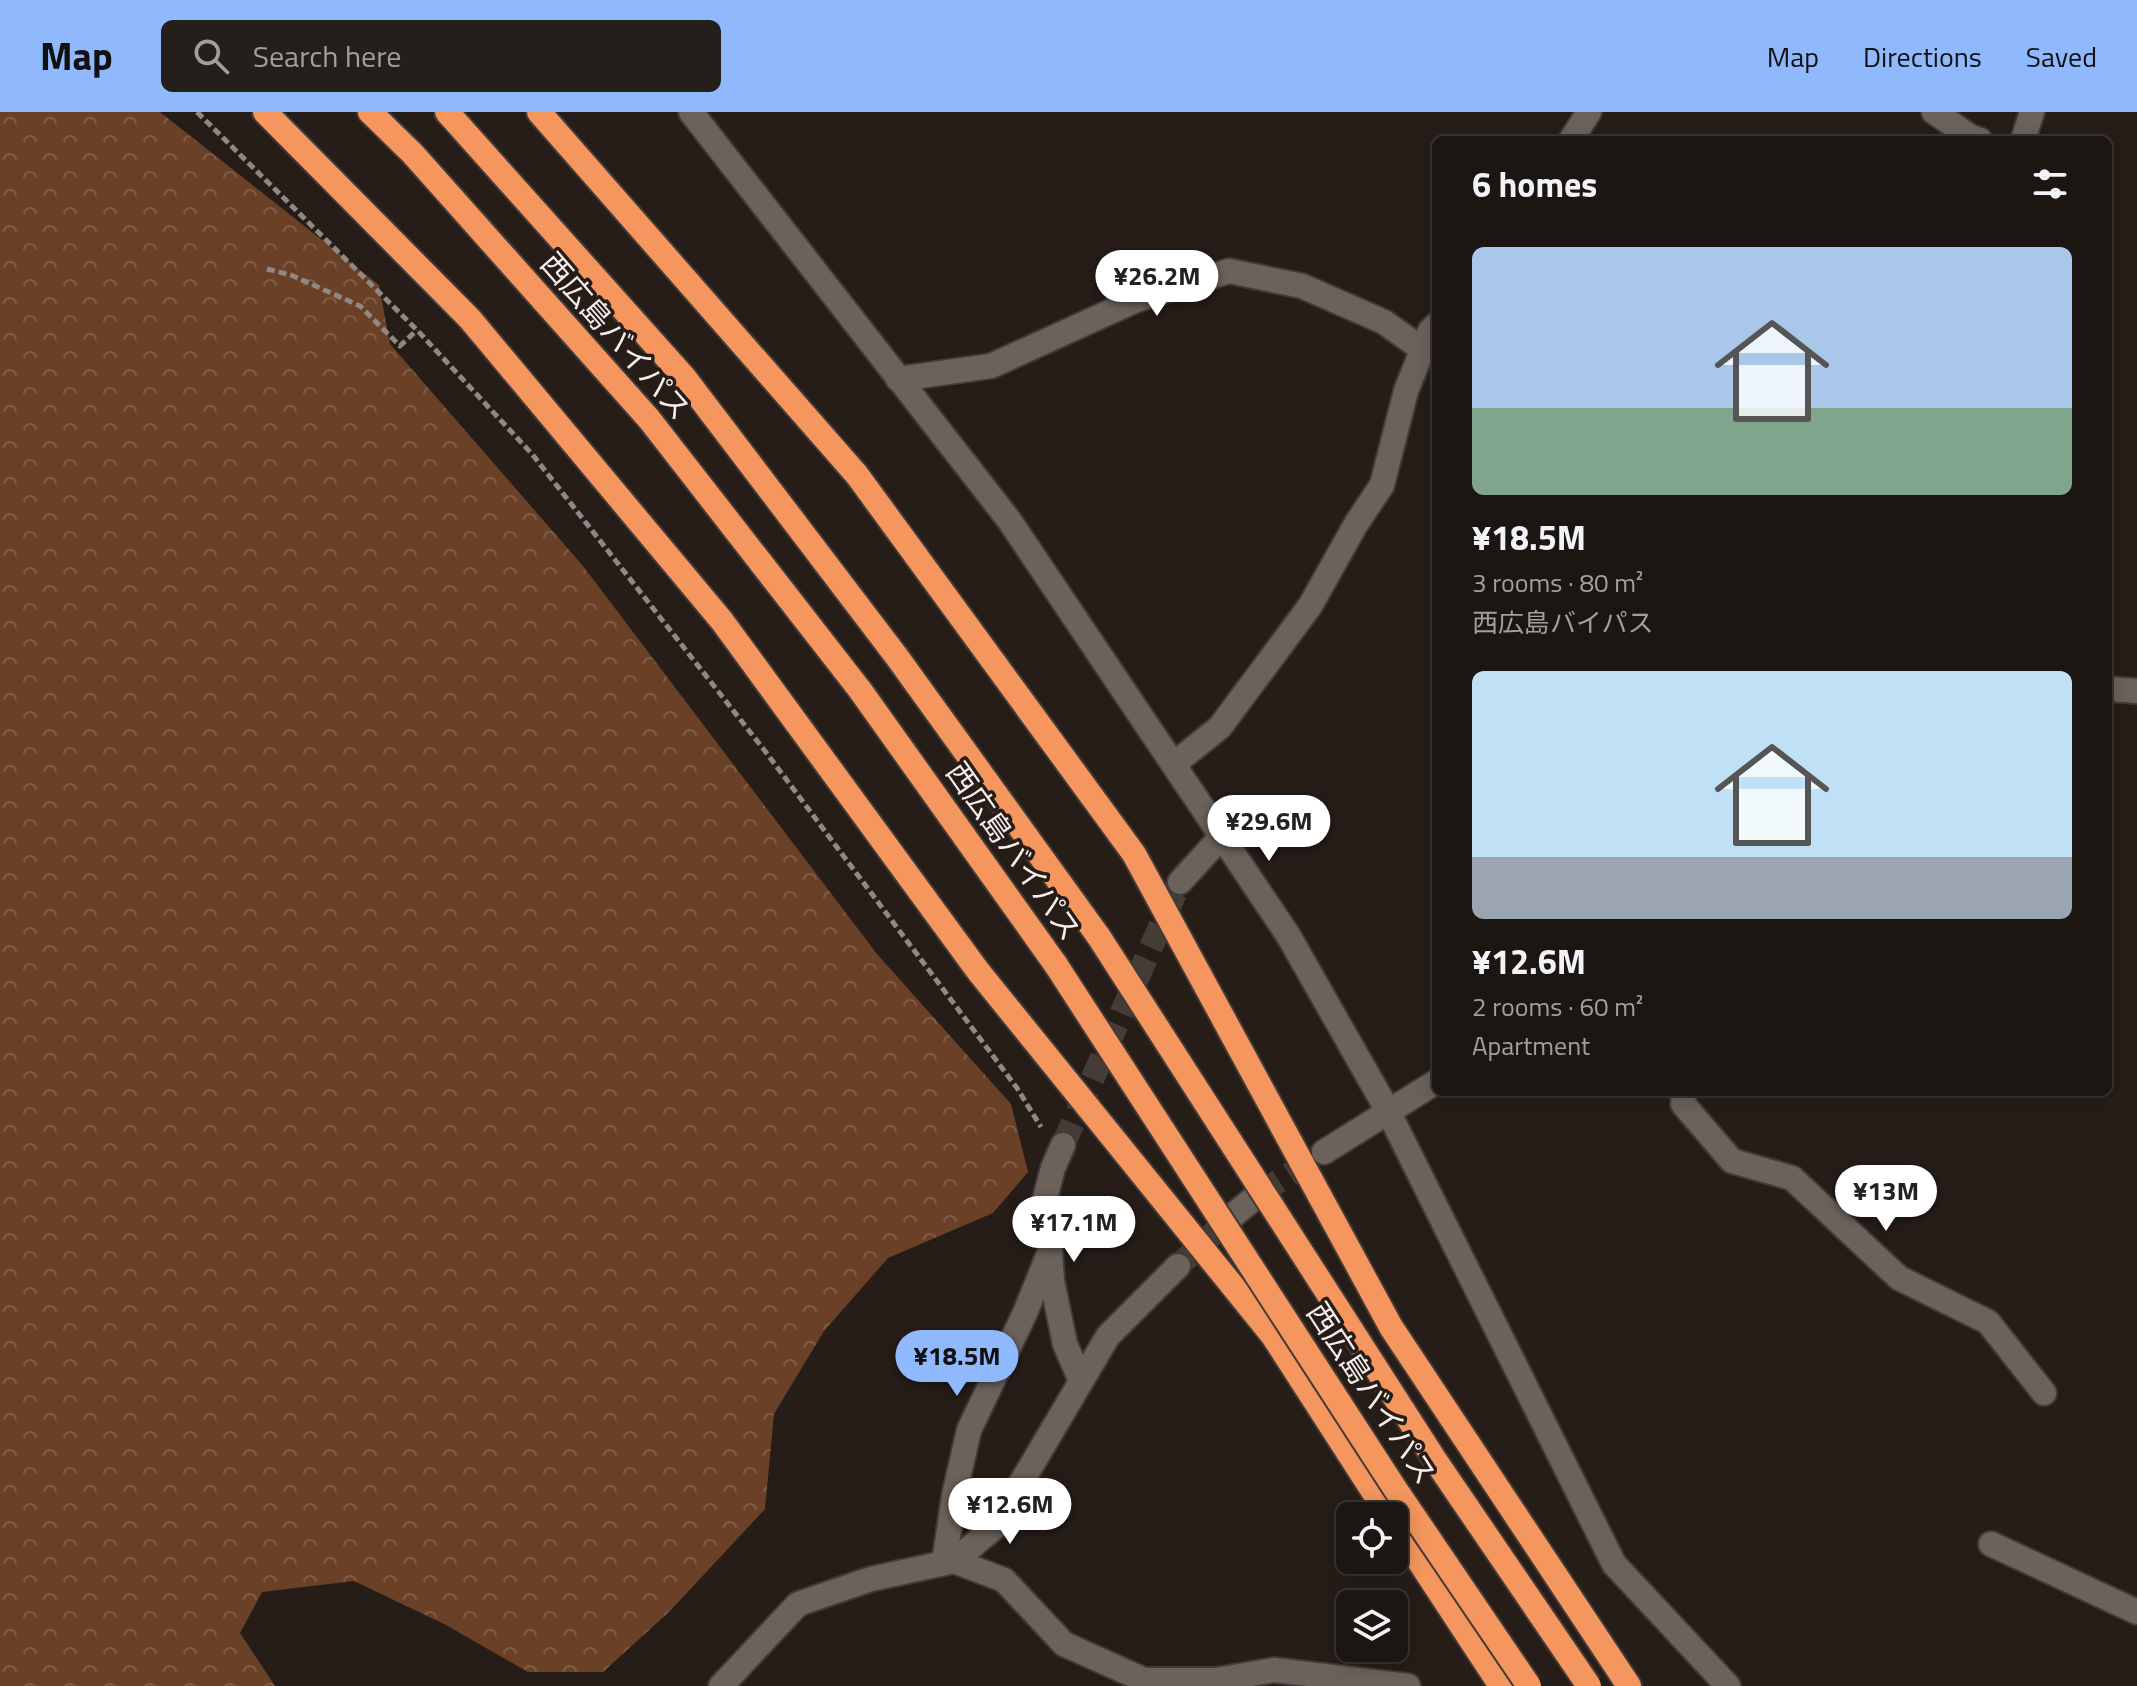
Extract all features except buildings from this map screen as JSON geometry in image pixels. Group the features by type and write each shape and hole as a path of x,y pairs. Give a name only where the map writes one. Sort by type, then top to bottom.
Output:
{"highway":[{"path":"265,112 470,319 722,621 978,971 1273,1336 1380,1502"},
{"name":"西広島バイパス","path":"370,112 413,154 649,419 860,690 1056,965 1385,1474 1529,1686"},
{"name":"西広島バイパス","path":"447,112 684,377 897,657 1099,937 1435,1460 1589,1686"},
{"path":"539,112 857,475 1134,854 1391,1327 1629,1686"},
{"path":"1408,1544 1494,1676"}],"street":[{"path":"691,112 1009,520 1288,935 1388,1111 1614,1564 1728,1686"},
{"path":"1574,136 1589,112"},
{"path":"1934,112 1970,136"},
{"path":"2024,136 2032,112"},
{"path":"898,379 991,366 1136,300 1229,271 1302,286 1384,322 1422,349"},
{"path":"1174,764 1220,727 1310,606 1356,524 1382,485 1406,391 1432,329"},
{"path":"2112,689 2137,691"},
{"path":"1180,882 1222,836"},
{"path":"1324,1152 1432,1084"},
{"path":"1684,1096 1683,1104 1732,1161 1792,1178 1899,1278 1988,1322 2044,1393"},
{"path":"1061,1150 1042,1210 1049,1231 1048,1256 1065,1344 1081,1381"},
{"path":"1230,1218 1259,1194"},
{"path":"949,1562 954,1496 969,1430 1025,1313 1048,1256"},
{"path":"721,1686 798,1604 871,1579 949,1562 995,1527 1108,1336 1178,1266"},
{"path":"1991,1544 2137,1612"},
{"path":"949,1562 1004,1580 1064,1644 1144,1680 1216,1680 1274,1670 1408,1686"}],"path":[{"path":"197,112 417,330 532,454 755,738 1061,1150"},
{"path":"267,269 291,275 360,306 400,346 417,330"}],"green space":[{"path":"0,112 160,112 379,285 390,344 583,566 877,954 1011,1104 1028,1172 993,1213 888,1258 824,1331 774,1414 765,1509 670,1611 603,1672 528,1672 446,1625 354,1581 262,1592 240,1633 275,1686 0,1686"}],"tunnel":[{"path":"1063,1145 1180,882"},
{"path":"1259,1194 1321,1154"},
{"path":"1178,1266 1230,1218"}]}
